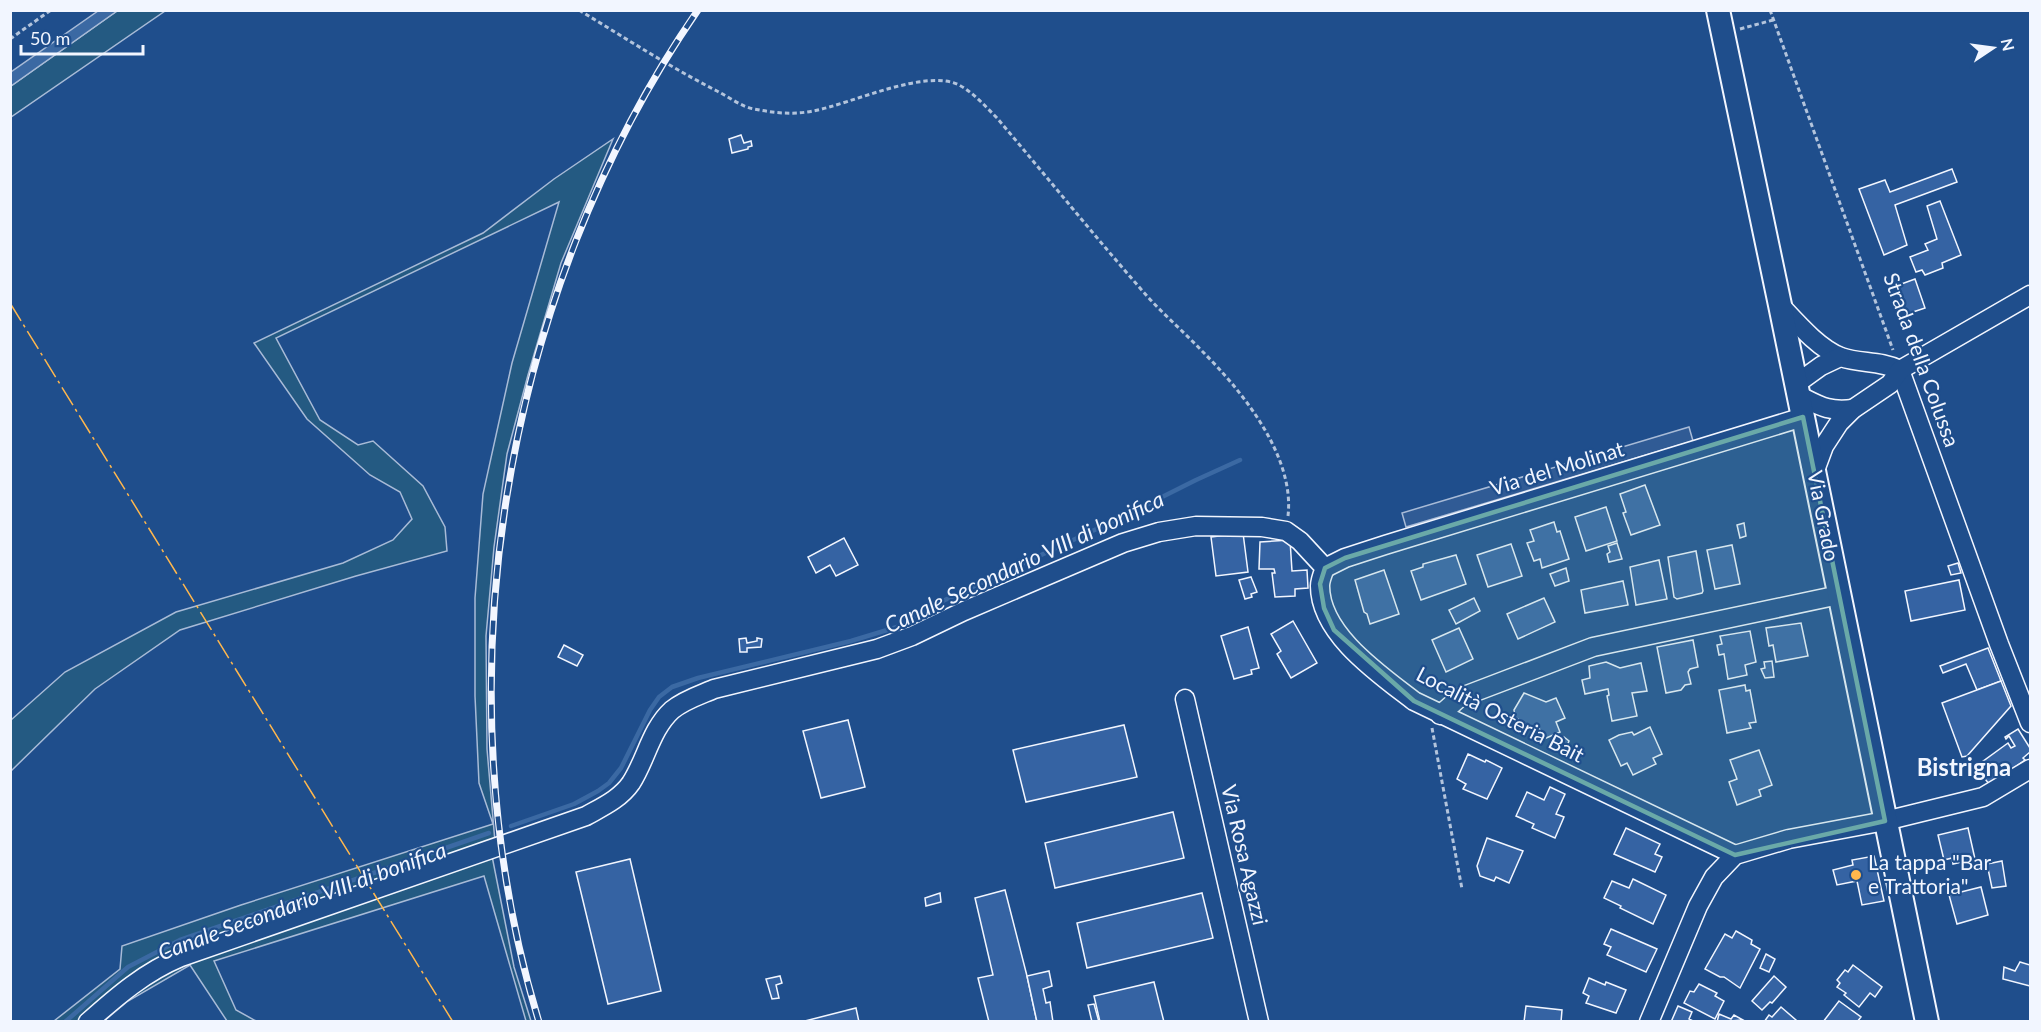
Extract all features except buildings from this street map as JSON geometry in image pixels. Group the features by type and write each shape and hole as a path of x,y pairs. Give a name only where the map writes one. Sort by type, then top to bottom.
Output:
{"main road":[{"name":"Via Grado","path":"1718,10 1927,1022"}],"street":[{"path":"1814,473 1824,446 1839,423 1853,409 1890,384 1900,370 2031,295"},
{"path":"1780,306 1810,336 1840,357 1888,364 1900,370"},
{"name":"Via del Molinat","path":"1325,568 1345,558 1799,399 1821,366 1840,357"},
{"name":"Strada della Colussa","path":"1900,370 1999,644 2031,723"},
{"path":"1799,399 1835,411 1853,409"},
{"path":"88,1022 123,991 157,967 586,816 612,802 630,784 659,725 672,710 714,689 877,649 912,636 964,611 1123,543 1159,532 1196,526 1262,527 1286,531 1300,541 1325,568"},
{"name":"Località Osteria Bait","path":"1325,568 1320,584 1324,608 1334,630 1379,674 1413,701 1734,855"},
{"path":"1438,714 1460,698 1593,647 1839,595"},
{"name":"Via Rosa Agazzi","path":"1185,699 1259,1022"},
{"path":"1649,1022 1698,906 1714,877 1734,855 1790,839 1885,821 1983,796 2031,769"}],"path":[{"path":"10,39 51,10"},
{"path":"579,10 708,87 750,108 784,114 812,112 912,83 931,80 957,84 973,94 997,118 1148,297 1210,359 1251,408 1278,459 1286,483 1288,512 1286,531"},
{"name":"Strada della Colussa","path":"1770,10 1900,370"},
{"path":"1723,34 1773,20"},
{"path":"1438,714 1431,725 1462,889"}],"highlighted area":[{"path":"1803,417 1885,821 1735,855 1414,701 1334,630 1324,608 1320,584 1325,568 1345,558"}],"shaded area":[{"path":"98,11 117,11 11,86 11,72"},
{"path":"117,11 165,11 11,117 11,86"},
{"path":"613,139 561,263 507,454 494,547 486,636 487,749 495,842 163,961 80,1021 54,1021 120,969 122,946 493,824 479,783 475,696 475,598 483,494 512,363 559,202 276,338 320,420 358,445 373,441 423,486 445,527 447,551 356,576 180,630 95,689 11,771 11,720 65,672 176,612 343,563 393,540 412,519 400,492 370,475 307,419 254,343 483,233 554,179"},
{"path":"1689,427 1693,441 1406,527 1402,513"},
{"path":"492,856 514,967 531,1021 526,1021 484,876 214,961 236,1010 256,1021 227,1021 190,965 128,1001 104,1021 99,1022 132,992 184,961"}],"waterway":[{"name":"Canale Secondario VIII di bonifica","path":"511,826 574,804 609,783 621,768 650,710 659,697 672,687 698,678 851,641 897,627 930,607 1240,460"},
{"name":"Canale Secondario VIII di bonifica","path":"65,1022 128,967 180,940 489,833"}],"railway":[{"path":"539,1022 509,895 493,764 493,631 506,499 534,368 575,242 630,122 698,10"}],"power":[{"path":"10,303 453,1022"}],"place":[{"name":"La tappa \"Bar e Trattoria\"","path":"1856,875"}],"district":[{"name":"Bistrigna","path":"1964,768"}]}
